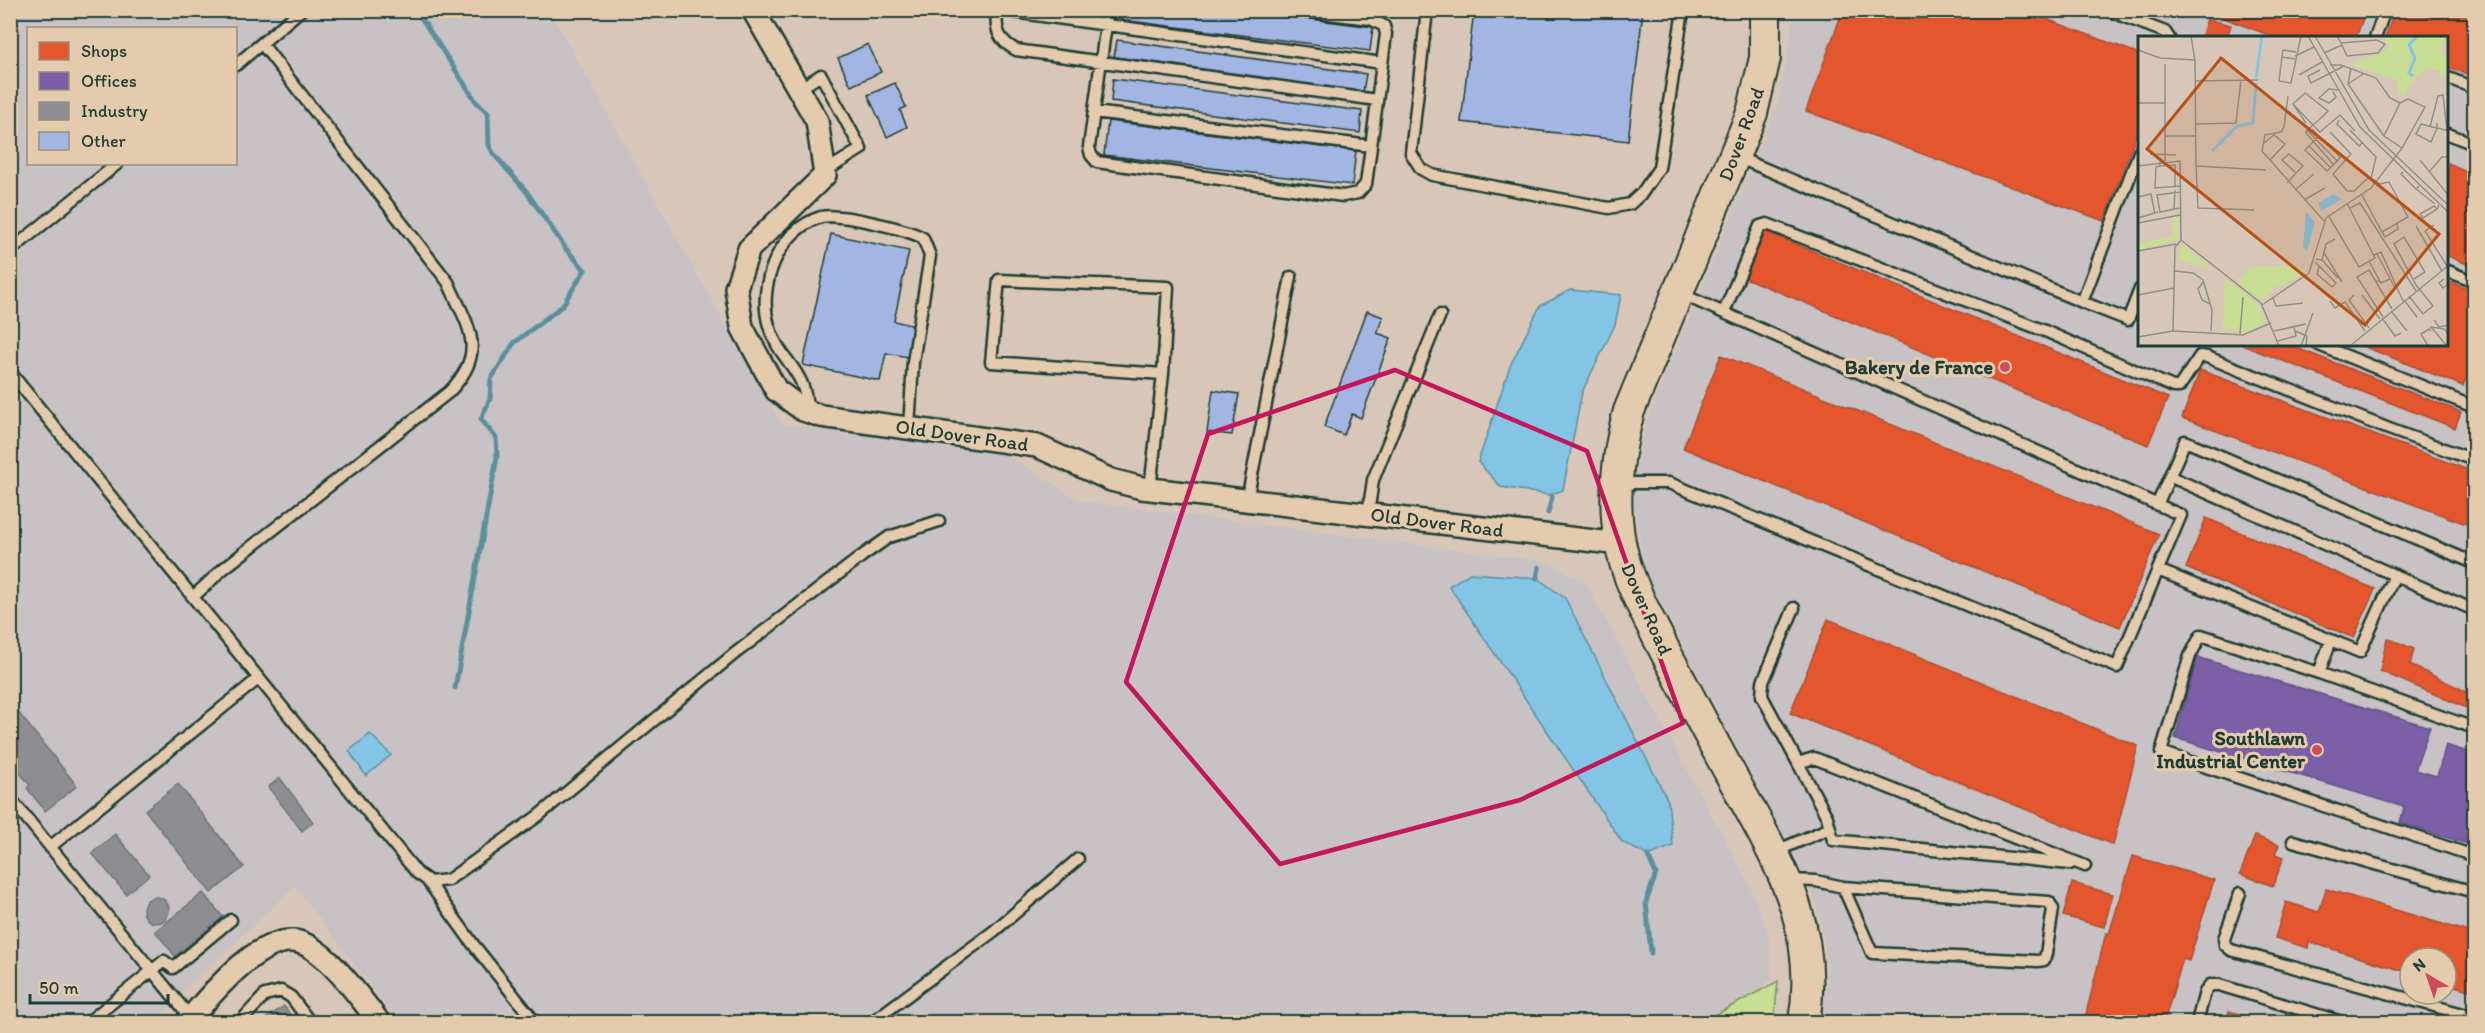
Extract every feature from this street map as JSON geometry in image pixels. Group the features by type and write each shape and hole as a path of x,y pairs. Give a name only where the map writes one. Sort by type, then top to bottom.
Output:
{"street":[{"path":"753,10 817,121 824,172"},
{"name":"Dover Road","path":"1765,10 1766,40 1761,83 1735,155 1629,411 1618,459 1616,483 1620,544 1644,610 1773,852 1799,913 1807,950 1808,990 1804,1023"},
{"name":"Old Dover Road","path":"824,172 825,175 749,249 736,288 742,327 776,390 807,412 1037,446 1111,480 1150,489 1620,544"},
{"path":"189,1020 215,990 262,949 275,943 295,941 310,948 344,976 379,1023"}],"lane":[{"path":"237,64 301,10"},
{"path":"1377,100 1016,50 1005,43 995,29 998,10 1106,27 1382,63"},
{"path":"1108,10 1089,147 1091,155 1097,162 1343,196 1358,193 1366,184 1386,34 1384,26 1378,21 1296,10"},
{"path":"1427,10 1411,153 1421,169 1432,175 1609,208 1630,204 1642,193 1659,168 1683,10"},
{"path":"2107,10 2165,32 2168,36"},
{"path":"2376,36 2385,10"},
{"path":"193,597 223,569 449,392 463,377 471,363 473,345 466,321 448,282 262,44"},
{"path":"799,89 821,75 861,149 824,172"},
{"path":"2449,78 2475,88"},
{"path":"1094,112 1371,146"},
{"path":"2449,134 2475,144"},
{"path":"1735,155 2128,320 2138,294"},
{"path":"2082,302 2138,160"},
{"path":"10,251 116,165"},
{"path":"807,412 807,393 796,370 779,351 769,325 765,291 770,273 786,239 822,217 847,219 908,230 923,238 930,256 913,362 909,428"},
{"path":"1724,312 1760,226 1767,224 2044,331 2173,387 2179,387 2200,356 2207,357 2389,429 2475,460"},
{"path":"2449,271 2475,282"},
{"path":"1247,500 1291,278"},
{"path":"1150,489 1163,374 1168,287 999,280 991,362 1163,374"},
{"path":"1616,483 1670,483 2118,667 2181,515 1678,293"},
{"path":"1368,514 1373,480 1440,315"},
{"path":"2322,346 2475,407"},
{"path":"10,372 417,873 430,882 448,880 538,816 733,655 862,556 889,537 939,521"},
{"path":"2157,505 2185,441 2475,563"},
{"path":"2171,477 2475,610"},
{"path":"2158,570 2360,652 2396,575"},
{"path":"1794,608 1763,682 1762,696 1827,817 1833,840 2085,866 1814,758 1798,763"},
{"path":"2475,728 2319,673 2201,635 2190,656 2161,752 2475,856"},
{"path":"2319,673 2331,640"},
{"path":"50,847 258,679"},
{"path":"10,798 189,1020"},
{"path":"1773,852 1830,828"},
{"path":"2293,841 2475,892"},
{"path":"872,1023 994,931 1078,859"},
{"path":"1786,879 1816,881 1843,887 2049,902 2053,909 2046,954 2043,960 2038,961 1872,953 1843,887"},
{"path":"427,880 535,1023"},
{"path":"2240,894 2224,939 2225,945 2231,950 2475,1017"},
{"path":"88,1023 164,961 173,968 231,920"},
{"path":"2197,1023 2205,992 2210,985 2219,985 2342,1023"},
{"path":"240,1023 265,995 280,991 291,997 310,1023"}],"highlighted area":[{"path":"1395,370 1587,451 1683,723 1520,800 1280,864 1126,682 1208,434"}],"shaded area":[{"path":"10,11 550,11 781,424 1006,454 1080,501 1544,561 1585,581 1749,884 1769,935 1772,979 1714,1022 398,1022 295,886 188,987 157,1022 11,1022"},
{"path":"1792,11 2474,11 2474,1022 1821,1022 1827,981 1824,938 1814,898 1798,863 1653,589 1642,557 1633,492 1641,440 1650,412 1779,101 1791,36"}],"green space":[{"path":"1778,981 1774,1022 1702,1022"}],"water":[{"path":"1570,290 1621,295 1615,325 1582,392 1563,490 1549,495 1501,487 1478,462 1510,366 1540,306"},
{"path":"1470,573 1537,578 1565,598 1668,801 1673,846 1648,856 1622,842 1449,586"},
{"path":"370,734 391,755 366,776 349,751"}],"building: Shops":[{"path":"1843,10 2022,10 2138,53 2138,130 2104,221 1806,111"},
{"path":"2203,10 2366,10 2357,36 2271,36"},
{"path":"2395,10 2474,10 2474,77 2449,67 2449,36 2386,36"},
{"path":"2207,19 2231,25 2228,36 2202,36"},
{"path":"2449,163 2474,174 2474,267 2449,256"},
{"path":"1764,231 2168,398 2148,445 1745,278"},
{"path":"2449,281 2474,292 2474,373 2469,371 2463,386 2363,346 2449,346"},
{"path":"2245,346 2292,346 2461,412 2455,428"},
{"path":"1721,355 2159,534 2120,627 1683,448"},
{"path":"2200,370 2474,472 2474,527 2182,418"},
{"path":"2206,518 2375,589 2354,638 2186,568"},
{"path":"1828,619 2138,746 2113,845 1790,713"},
{"path":"2387,638 2414,649 2410,665 2474,695 2471,710 2380,671"},
{"path":"2255,836 2279,845 2275,854 2284,857 2273,886 2240,874"},
{"path":"2133,856 2214,880 2189,961 2183,959 2164,1022 2084,1022 2106,933 2109,934"},
{"path":"2072,883 2113,894 2104,927 2063,916"},
{"path":"2326,889 2469,932 2471,924 2474,925 2474,992 2458,987 2458,946 2398,946 2398,969 2309,942 2308,948 2275,938 2286,902 2319,912"},
{"path":"2229,1011 2268,1022 2226,1022"}],"building: Offices":[{"name":"Southlawn Industrial Center","path":"2197,657 2430,727 2415,770 2437,776 2446,745 2474,754 2474,846 2400,823 2404,807 2175,738"}],"building: Industry":[{"path":"10,702 77,786 45,811 27,788 30,785 10,761"},
{"path":"280,778 313,822 302,831 268,787"},
{"path":"178,784 244,867 211,893 145,810"},
{"path":"115,834 149,875 126,894 92,853"},
{"path":"203,893 223,917 175,956 155,931"},
{"path":"156,897 165,901 169,910 165,919 156,923 147,919 143,910 147,901"},
{"path":"284,1006 296,1022 261,1022"}],"building: Other":[{"path":"1122,10 1239,10 1373,27 1370,51 1121,20"},
{"path":"1474,10 1643,10 1628,141 1461,122"},
{"path":"1117,40 1366,74 1363,92 1114,57"},
{"path":"868,44 881,72 851,86 838,58"},
{"path":"1113,79 1362,111 1360,133 1111,101"},
{"path":"895,83 906,107 900,110 907,127 887,137 868,95"},
{"path":"1108,121 1356,151 1352,185 1104,155"},
{"path":"831,234 909,251 894,321 915,326 908,357 886,353 880,381 803,365"},
{"path":"1367,311 1383,317 1377,333 1391,338 1361,418 1352,414 1344,435 1324,427"},
{"path":"1213,390 1239,394 1232,435 1207,432"}],"waterway":[{"path":"416,10 477,103 488,112 489,145 493,153 526,191 566,249 585,270 562,306 514,343 491,379 490,399 481,419 496,438 497,457 455,688"},
{"path":"1548,513 1552,497"},
{"path":"1537,578 1539,567"},
{"path":"1648,856 1656,874 1646,902 1651,953"}],"place":[{"name":"Bakery de France","path":"2005,367"},
{"name":"Southlawn Industrial Center","path":"2317,750"}]}
